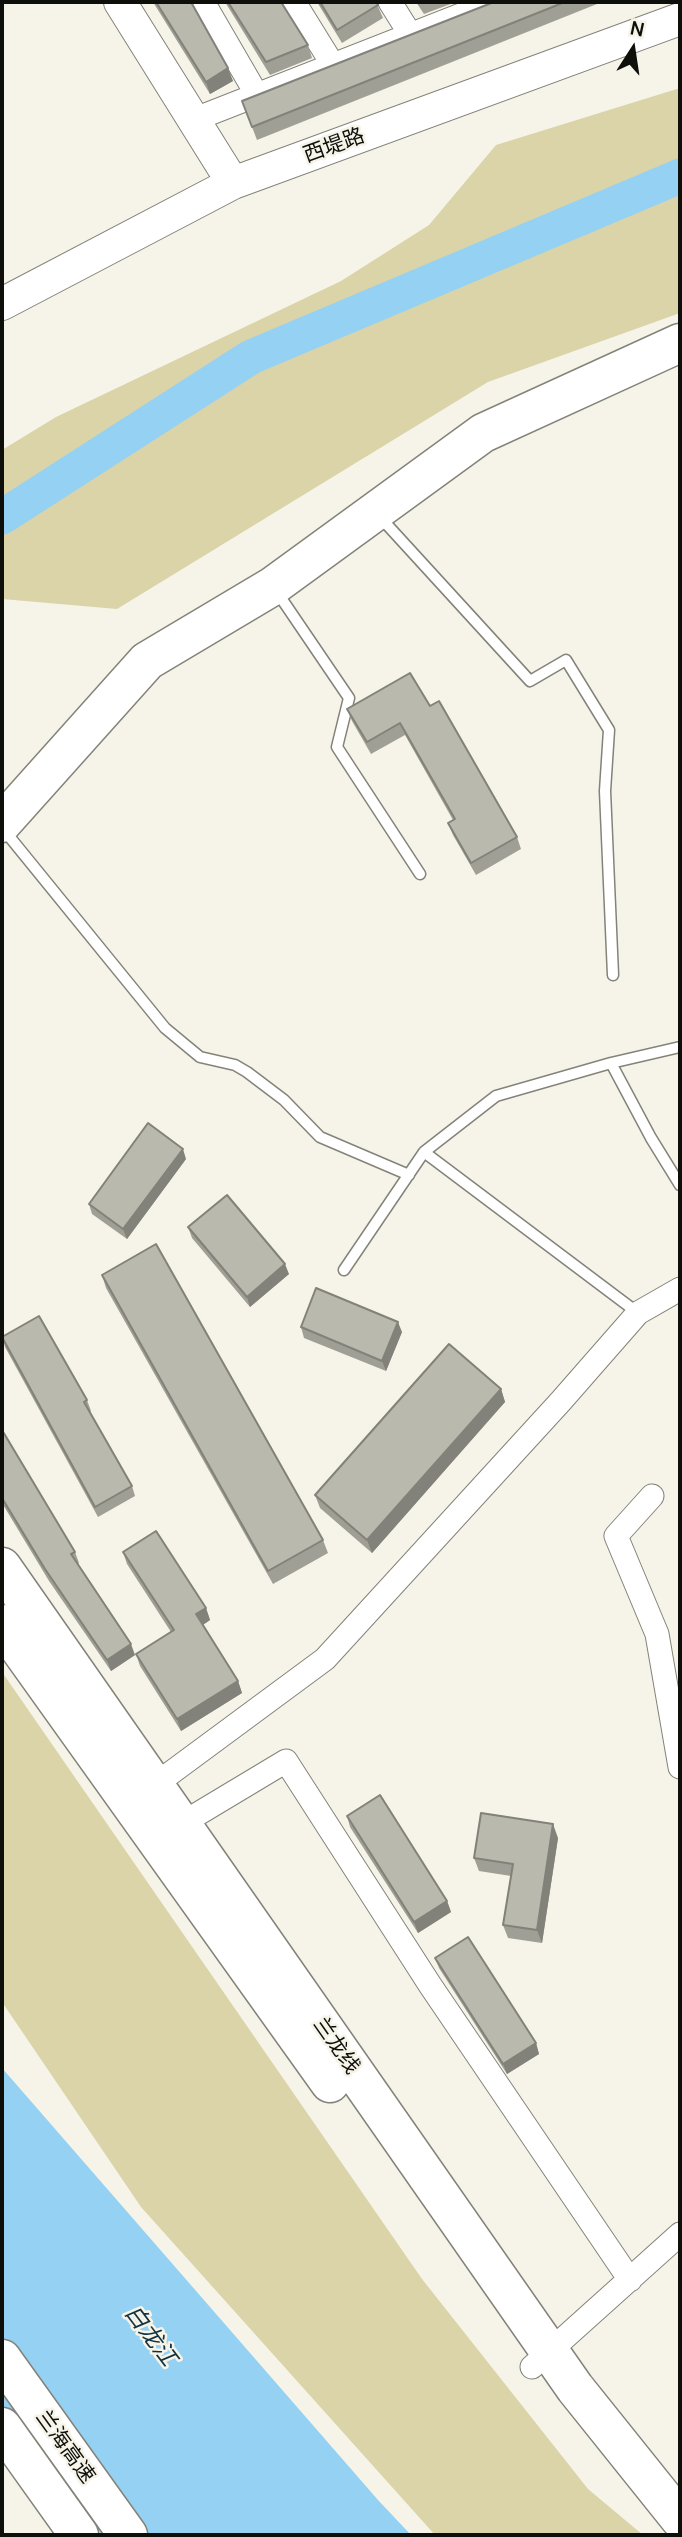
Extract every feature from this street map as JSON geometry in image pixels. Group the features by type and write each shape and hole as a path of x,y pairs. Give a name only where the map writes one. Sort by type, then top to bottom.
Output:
{"highway":[{"path":"2,825 147,661 273,586 483,433 680,344"},
{"name":"兰龙线","path":"2,1567 142,1794 541,2360 556,2400 673,2535"},
{"name":"兰龙线","path":"2,1624 142,1794"},
{"name":"兰海高速","path":"2,2359 128,2535"},
{"name":"兰龙线","path":"541,2360 575,2388 680,2519"},
{"name":"兰海高速","path":"2,2427 79,2535"}],"street":[{"path":"120,2 233,183"},
{"path":"203,2 257,95"},
{"path":"294,2 333,65"},
{"path":"390,2 410,34"},
{"path":"194,120 486,3"},
{"name":"西堤路","path":"2,304 233,183 680,19"},
{"path":"142,1794 325,1659 638,1313 680,1289"},
{"path":"652,1496 616,1536 657,1634 680,1768"},
{"path":"168,1831 286,1761 429,1985 630,2280"},
{"path":"541,2360 680,2234"}],"lane":[{"path":"375,512 530,681 566,660 609,730 605,790 613,975"},
{"path":"273,586 349,698 337,747 420,874"},
{"path":"2,825 165,1028 200,1057 235,1065 247,1072 284,1100 320,1137 409,1175"},
{"path":"344,1270 424,1152 496,1096 611,1063 680,1047"},
{"path":"611,1063 651,1138 680,1185"},
{"path":"424,1152 638,1313"}],"shaded area":[{"path":"680,88 680,313 488,382 117,609 2,599 2,450 56,417 341,281 429,225 496,145"},
{"path":"2,1672 422,2279 588,2489 643,2535 435,2535 141,2207 2,2002"}],"water":[{"name":"白龙江","path":"2,2068 411,2535 102,2535 2,2420"}],"building":[{"path":"156,2 191,2 228,68 206,82"},
{"path":"228,2 281,2 308,45 266,62"},
{"path":"320,2 376,2 378,5 337,30"},
{"path":"494,2 565,2 252,127 242,101"},
{"path":"410,673 430,706 439,701 517,837 471,863 448,823 455,819 400,723 367,742 347,709"},
{"path":"148,1123 183,1149 123,1229 89,1204"},
{"path":"227,1195 285,1264 247,1297 188,1227"},
{"path":"156,1244 323,1540 268,1571 102,1275"},
{"path":"316,1288 398,1322 382,1361 301,1327"},
{"path":"39,1316 132,1486 95,1507 2,1337"},
{"path":"449,1344 501,1389 367,1540 315,1495"},
{"path":"2,1430 75,1552 71,1554 131,1644 107,1660 45,1569 2,1498"},
{"path":"156,1531 206,1608 196,1614 238,1681 177,1719 136,1654 174,1630 123,1552"},
{"path":"380,1795 447,1901 414,1922 347,1816"},
{"path":"481,1813 553,1824 537,1930 503,1925 513,1864 474,1858"},
{"path":"468,1937 536,2043 503,2064 435,1958"}],"waterway":[{"path":"2,517 251,357 680,176"}]}
